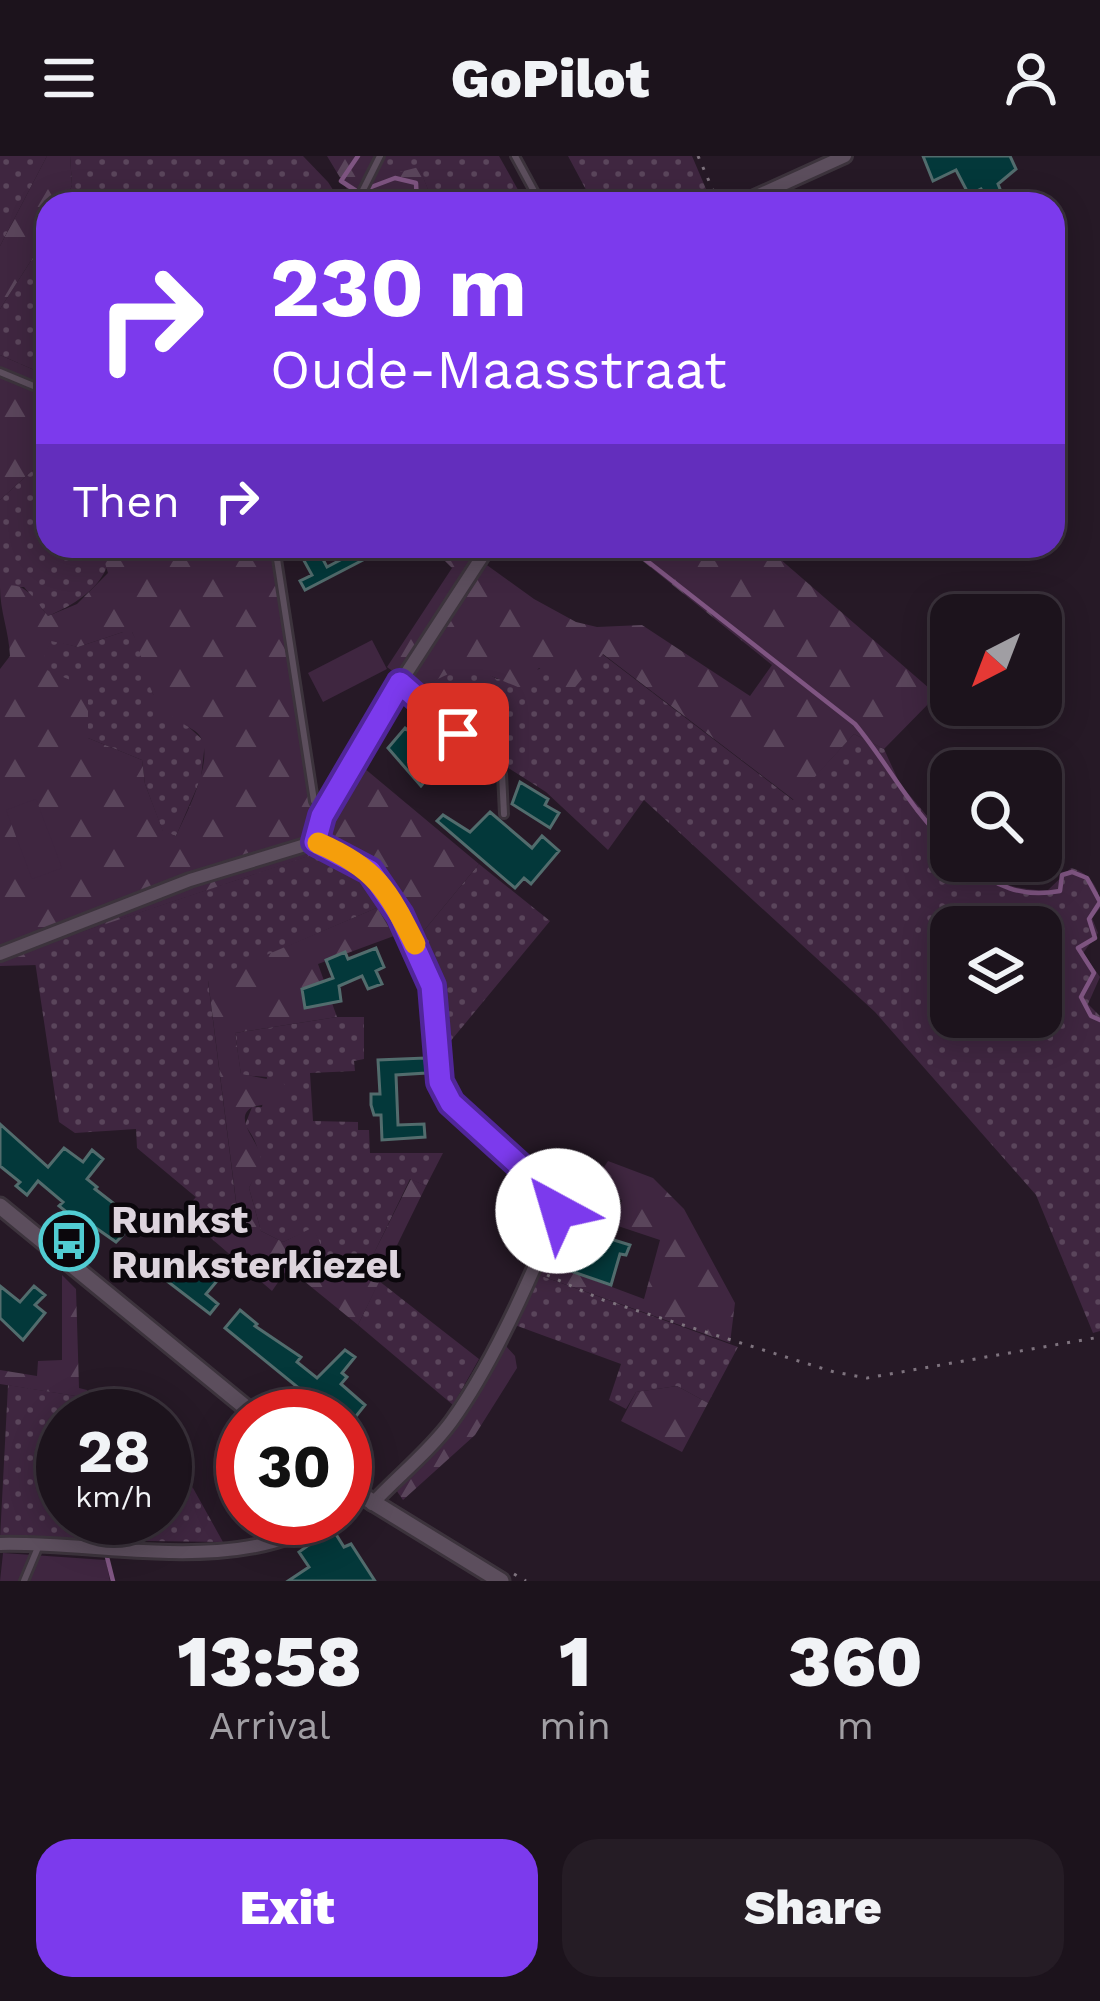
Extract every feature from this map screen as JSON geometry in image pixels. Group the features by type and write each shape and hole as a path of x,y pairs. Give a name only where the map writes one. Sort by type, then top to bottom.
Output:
{"street":[{"path":"766,192 845,156"},
{"path":"315,842 322,816 481,558"},
{"path":"0,954 190,880 315,842 370,871 400,915 432,986 440,1082 451,1103 558,1202 535,1268 453,1420 372,1504 501,1581"},
{"path":"0,1206 223,1389"},
{"path":"0,1544 36,1543"},
{"path":"94,1545 229,1550 258,1545"}],"lane":[{"path":"361,192 380,156"},
{"path":"515,156 534,192"},
{"path":"0,372 36,387"},
{"path":"277,558 314,801 322,816"},
{"path":"400,683 502,773 504,814"},
{"path":"25,1581 39,1545"}],"path":[{"path":"698,156 713,192"},
{"path":"535,1268 603,1300 867,1378 1100,1337"}],"green space":[{"path":"0,156 47,156 0,246"},
{"path":"47,156 70,156 69,192 36,192 36,253 0,309 0,246"},
{"path":"70,156 303,156 334,192 69,192"},
{"path":"327,156 377,156 384,176 419,167 429,192 349,192"},
{"path":"499,156 519,192 429,192 419,168 383,177 378,158"},
{"path":"568,156 692,156 707,192 587,192"},
{"path":"36,253 36,371 0,355 0,309"},
{"path":"0,355 36,371 36,470 0,500"},
{"path":"36,470 36,558 110,558 90,591 48,616 24,587 0,587 0,500"},
{"path":"104,558 274,558 312,802 321,806 358,763 479,864 417,939 398,902 365,860 311,834 315,854 34,948 37,965 0,966 0,669 10,656 0,587 22,588 48,616 77,604 108,573","holes":["132,632 161,707 202,740 199,782 176,836 163,831 145,784 142,760 88,738 84,686 40,667 51,641 78,647"]},
{"path":"445,558 477,558 576,622 597,627 642,625 750,696 772,665 639,558 779,558 930,689 930,702 884,749 854,734 794,800 603,654 571,692 539,668 520,688 469,670 418,690 387,667 452,568"},
{"path":"132,632 143,653 153,694 205,742 201,778 176,836 163,832 145,784 142,760 88,738 88,700 39,667 51,640 78,647"},
{"path":"372,640 387,669 323,702 308,673"},
{"path":"602,654 793,800 854,734 884,749 900,784 930,819 930,882 1000,882 1048,890 1062,882 1071,868 1089,878 1100,908 1092,918 1098,933 1083,953 1100,977 1088,1004 1100,1016 1100,1331 1093,1333 1036,1195 875,1012 644,800 608,850 546,792 502,764 418,690 466,669 497,679"},
{"path":"36,799 62,868 32,879 6,810"},
{"path":"312,844 357,869 388,903 208,981 240,1234 137,1148 136,1129 75,1133 59,1122 33,948 314,854"},
{"path":"479,864 550,921 444,1049 438,990 417,939"},
{"path":"388,903 402,933 318,964 337,1017 235,1033 241,1074 283,1082 288,1090 280,1101 246,1113 246,1126 261,1161 249,1188 261,1231 283,1242 312,1228 325,1267 351,1284 362,1277 411,1179 426,1186 358,1325 288,1268 272,1291 182,1213 196,1197 240,1232 208,980"},
{"path":"364,1017 364,1059 354,1061 355,1071 310,1073 313,1121 358,1122 358,1130 369,1130 370,1153 443,1153 426,1186 410,1179 362,1278 351,1285 325,1268 312,1229 283,1242 261,1231 249,1188 258,1149 245,1125 252,1107 262,1107 267,1077 241,1075 235,1033"},
{"path":"608,1161 653,1178 684,1209 735,1303 730,1343 539,1275 545,1262 644,1299 660,1240 615,1225 622,1200 591,1187"},
{"path":"62,1275 76,1289 79,1388 83,1389 0,1384 0,1370 37,1376 38,1361 62,1360"},
{"path":"539,1275 738,1347 708,1403 677,1386 636,1392 626,1409 609,1400 621,1364 512,1324"},
{"path":"379,1281 479,1359 453,1405 358,1325"},
{"path":"505,1345 515,1356 517,1368 475,1435 403,1500 394,1487 461,1419 497,1350"},
{"path":"8,1385 36,1390 36,1539 0,1539"},
{"path":"677,1386 708,1403 682,1452 621,1421 636,1392"},
{"path":"192,1487 216,1529 216,1542 192,1542"},
{"path":"3,1553 106,1560 110,1581 0,1581"}],"building":[{"path":"923,156 1010,156 1016,169 998,184 1001,192 967,192 956,170 933,181"},
{"path":"303,558 322,558 327,567 344,558 367,558 305,590 300,581 312,575"},
{"path":"405,728 443,760 421,786 388,748"},
{"path":"520,782 548,799 545,805 559,813 550,828 512,804"},
{"path":"490,812 532,848 542,836 559,851 531,884 524,878 515,888 437,821 443,815 470,832"},
{"path":"376,948 384,967 376,971 382,984 368,989 362,976 339,986 341,1001 305,1008 302,989 333,978 326,960 345,952 348,959"},
{"path":"425,1058 426,1073 396,1075 398,1125 424,1124 425,1137 382,1140 381,1115 374,1115 371,1105 371,1094 380,1094 378,1060"},
{"path":"0,1124 48,1167 64,1148 83,1162 92,1150 103,1159 87,1179 135,1220 116,1242 76,1214 74,1218 38,1181 27,1195 16,1186 20,1182 0,1166"},
{"path":"575,1228 630,1245 626,1255 620,1254 611,1285 562,1268"},
{"path":"187,1257 217,1281 206,1294 218,1304 210,1314 167,1281"},
{"path":"0,1286 20,1302 34,1286 45,1295 35,1305 45,1313 23,1340 0,1318"},
{"path":"240,1310 301,1357 297,1362 317,1378 345,1350 355,1357 342,1373 347,1377 341,1384 347,1389 300,1389 225,1328"},
{"path":"309,1545 352,1545 375,1581 288,1581 309,1567 299,1552"}],"waterway":[{"path":"358,156 341,181 358,192"},
{"path":"358,192 395,178 416,183 416,192"},
{"path":"643,558 855,724 930,824"},
{"path":"1062,875 1072,872 1087,878 1100,902 1089,919 1095,938 1078,948 1094,973 1081,997 1091,1016 1100,1020"},
{"path":"995,882 1046,893 1060,891 1061,882"},
{"path":"107,1557 113,1581"}],"slow traffic":[{"path":"318,843 370,871 415,944"}],"place":[{"name":"Runkst Runksterkiezel","path":"69,1241"}],"route":[{"path":"458,734 400,683 322,816 315,842 370,871 384,888 432,986 440,1082 451,1103 553,1196 558,1211"}]}
